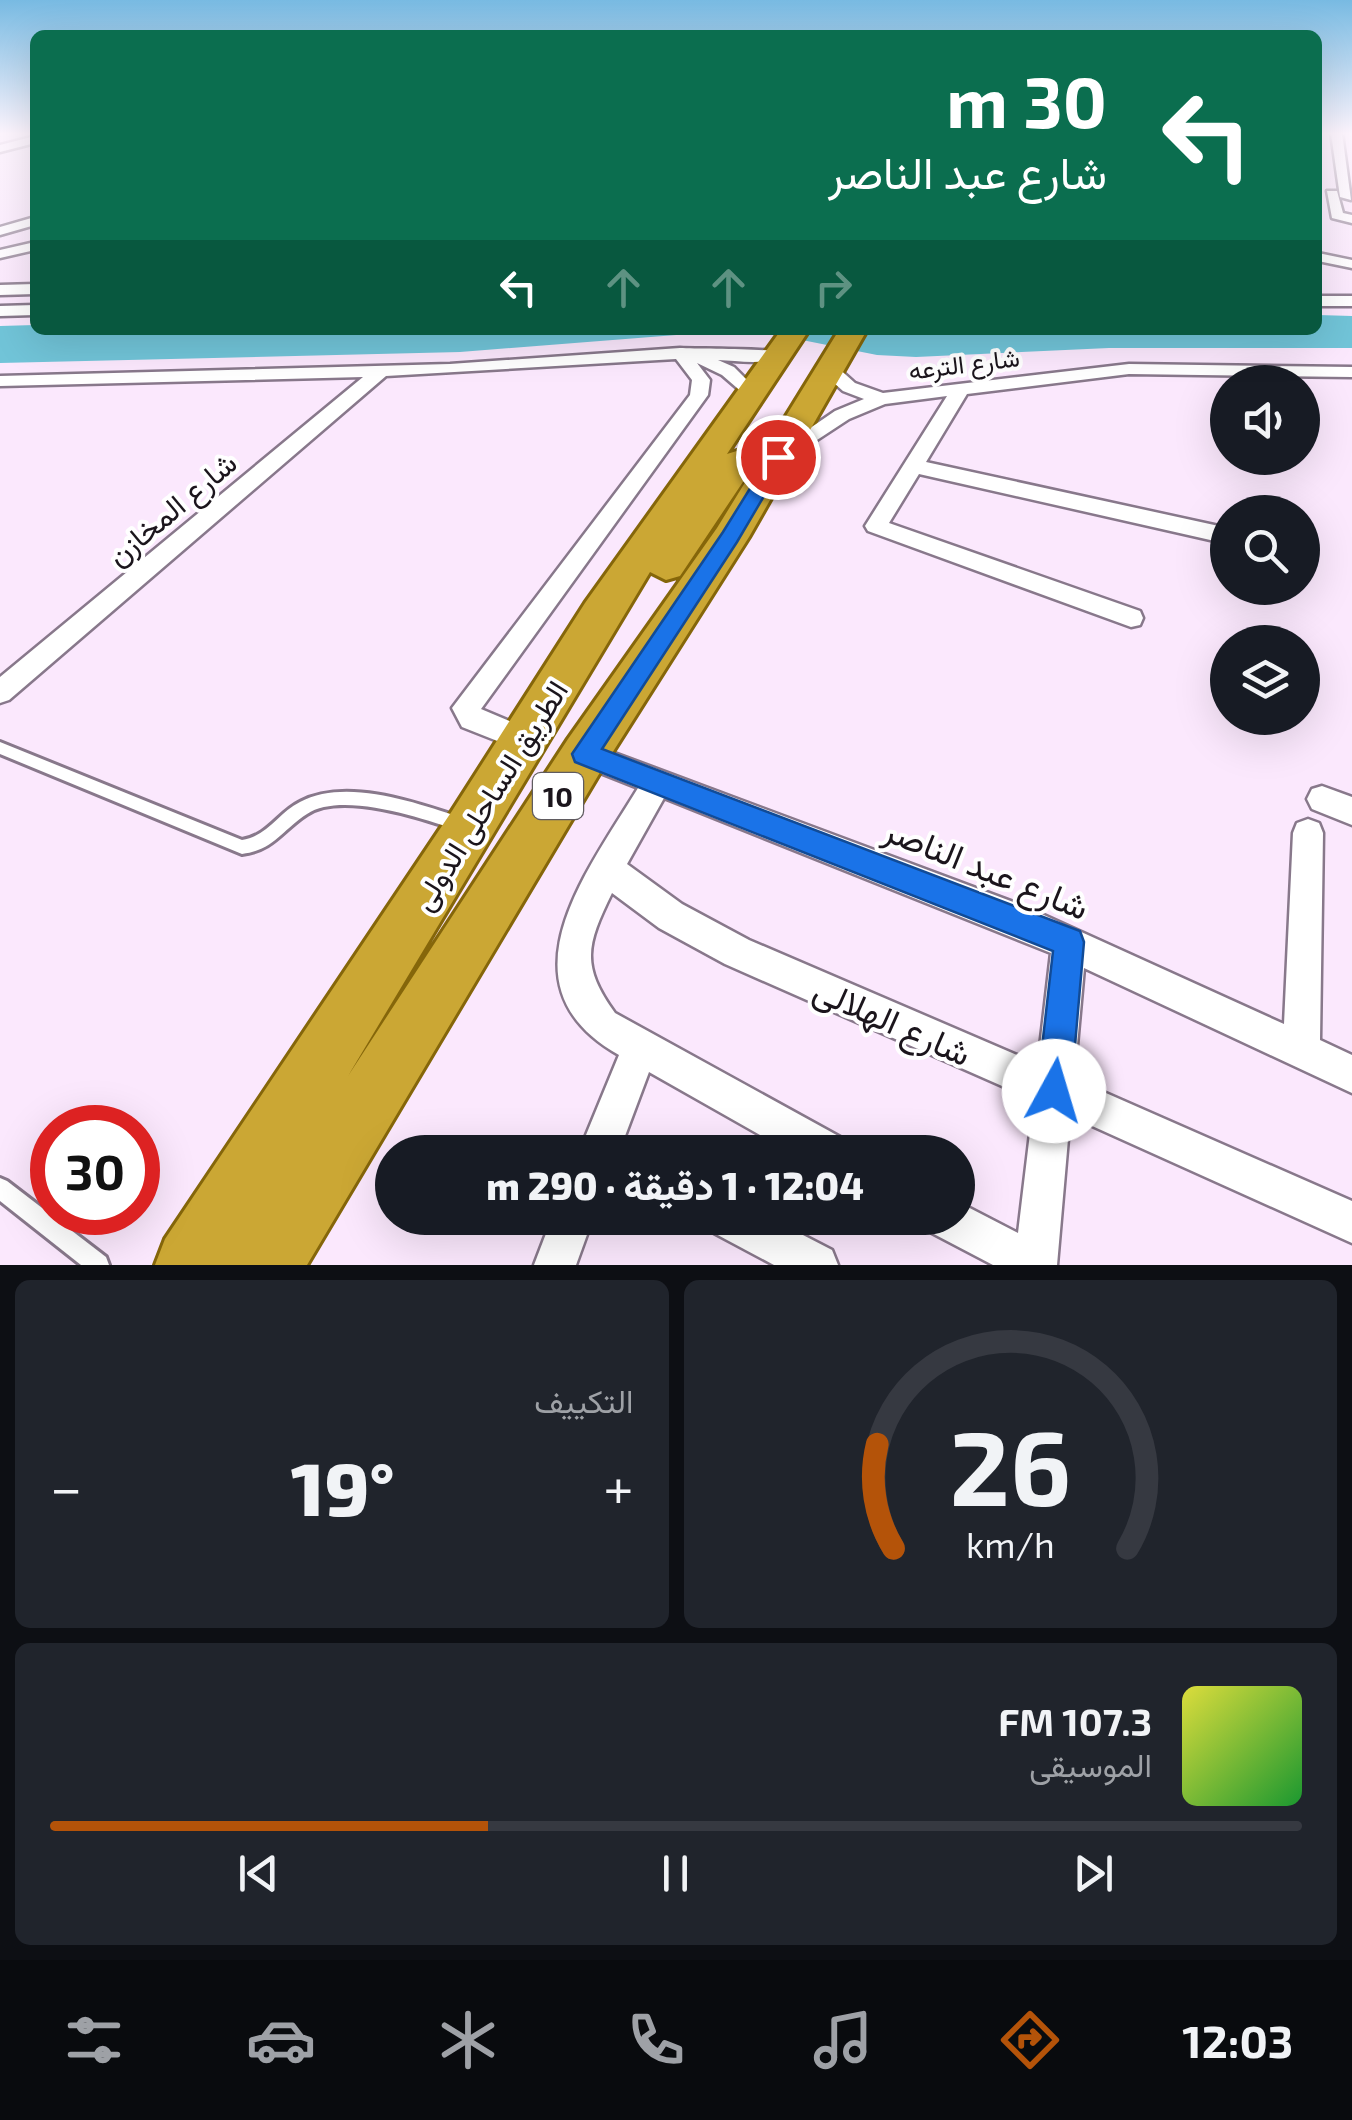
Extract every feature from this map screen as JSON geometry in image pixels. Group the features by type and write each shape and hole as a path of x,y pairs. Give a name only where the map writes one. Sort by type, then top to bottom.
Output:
{"highway":[{"name":"الطريق الساحلى الدولى","path":"266,1265 584,754 730,537 778,457 804,353"},
{"name":"الطريق الساحلى الدولى","path":"192,1265 470,828 600,614 804,353"}],"street":[{"path":"1337,195 1337,216 1352,219"},
{"path":"0,230 30,222"},
{"path":"1335,231 1352,234"},
{"path":"0,254 30,247"},
{"path":"0,254 30,260"},
{"path":"1322,258 1352,264"},
{"path":"0,290 30,289"},
{"path":"1322,300 1352,301"},
{"path":"0,311 30,310"},
{"path":"0,381 381,371 680,353 749,357 804,353"},
{"path":"523,739 472,720 466,708 699,395 701,380 680,353"},
{"name":"شارع الترعه","path":"680,353 718,365 738,378 804,353 849,387 881,399"},
{"name":"شارع الترعه","path":"778,457 842,416 881,399 1129,368 1343,372"},
{"name":"شارع المخازن","path":"0,692 381,371"},
{"path":"1343,372 1352,392"},
{"path":"961,389 876,527 1132,618"},
{"path":"913,466 1210,532"},
{"name":"شارع عبد الناصر","path":"584,754 1069,942 1352,1074"},
{"path":"657,782 580,924 572,958 580,994 602,1026 796,1135"},
{"path":"1322,799 1352,811"},
{"path":"1302,1052 1308,834"},
{"name":"شارع الهلالى","path":"610,870 636,895 704,936 1054,1091 1161,1134 1352,1222"},
{"path":"975,1234 1020,1261 1054,1091 1069,942"},
{"path":"608,1135 639,1050"},
{"path":"555,1265 567,1235"},
{"path":"760,1235 816,1265"}],"lane":[{"path":"0,748 242,847 267,840 295,813 326,798 410,808 470,828"},
{"path":"0,1188 98,1265"}],"water":[{"path":"1322,315 1352,316 1352,348 1109,348 916,357 877,355 777,335 1322,335"},
{"path":"30,325 30,335 676,335 460,352 0,363 0,326"}],"route":[{"path":"778,457 730,537 584,754 1069,942 1054,1091"}]}
